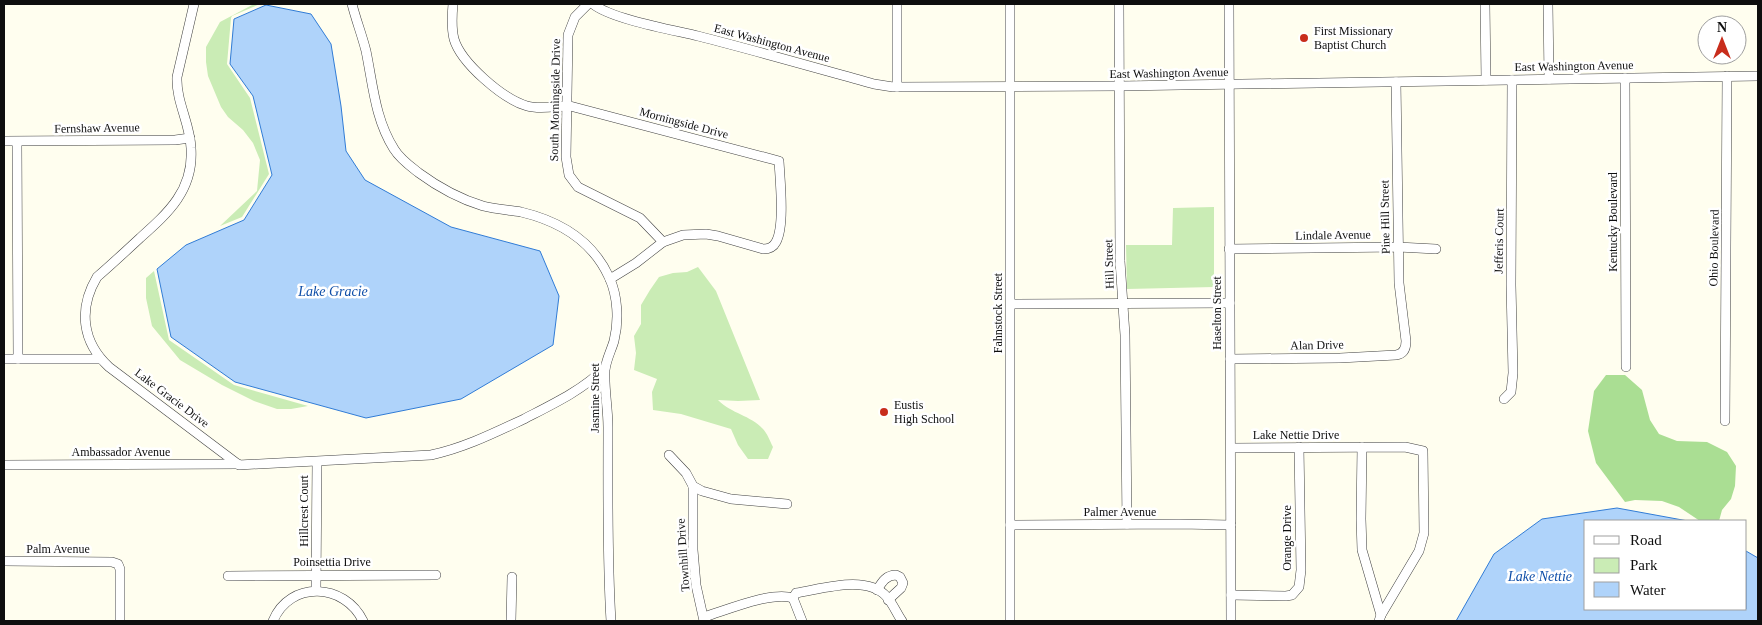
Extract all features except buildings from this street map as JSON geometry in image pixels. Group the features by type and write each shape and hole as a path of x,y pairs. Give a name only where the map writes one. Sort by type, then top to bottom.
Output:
{"street":[{"name":"Lake Gracie Drive","path":"194,4 176,88 187,123 192,148 187,180 179,198 164,216 98,277 86,305 86,331 92,348 100,359 238,464"},
{"path":"352,4 364,43 378,117 399,156 426,178 465,199 490,207 522,213 567,229 595,253 610,278 636,263 663,242"},
{"path":"453,4 452,30 457,46 476,70 499,91 508,98 528,106 567,106"},
{"name":"South Morningside Drive","path":"588,4 575,16 568,35 566,157 569,175 573,183 588,194 640,218 663,242"},
{"name":"East Washington Avenue","path":"593,4 628,18 874,84 897,87 1229,85 1758,76"},
{"path":"897,4 897,87"},
{"name":"Fahnstock Street","path":"1010,4 1010,621"},
{"name":"Hill Street","path":"1119,4 1120,261 1125,335 1127,524"},
{"name":"Haselton Street","path":"1229,4 1231,621"},
{"path":"1485,4 1486,80"},
{"path":"1548,4 1549,79"},
{"name":"Ohio Boulevard","path":"1725,421 1727,76"},
{"name":"Kentucky Boulevard","path":"1625,78 1626,367"},
{"name":"Jefferis Court","path":"1504,399 1510,392 1513,373 1511,285 1512,80"},
{"name":"Pine Hill Street","path":"1396,82 1398,247 1400,301 1406,341 1404,351"},
{"name":"Morningside Drive","path":"567,106 779,161 780,227 776,243 772,247 763,248 706,234 683,235 663,242"},
{"name":"Fernshaw Avenue","path":"4,141 175,140 190,138"},
{"path":"17,142 18,359"},
{"name":"Lindale Avenue","path":"1229,249 1398,247 1436,249"},
{"name":"Jasmine Street","path":"610,278 616,314 614,341 606,368 611,621"},
{"path":"1011,304 1124,302 1230,304"},
{"name":"Alan Drive","path":"1230,359 1396,355 1404,351"},
{"path":"4,359 100,359"},
{"path":"238,464 317,462 431,455 444,452 493,434 571,395 606,368"},
{"name":"Orange Drive","path":"1231,595 1286,596 1296,591 1299,586 1301,570 1299,447"},
{"path":"1362,447 1362,550 1380,618"},
{"name":"Lake Nettie Drive","path":"1231,448 1405,447 1423,451 1424,533 1422,543 1380,618"},
{"path":"669,455 686,473 693,486 714,495 731,499 787,504"},
{"name":"Hillcrest Court","path":"316,590 317,462"},
{"name":"Ambassador Avenue","path":"4,465 238,464"},
{"name":"Townhill Drive","path":"693,486 693,550 696,585 704,619"},
{"name":"Palmer Avenue","path":"1010,525 1231,525"},
{"name":"Palm Avenue","path":"4,561 112,562 118,564 120,570 120,621"},
{"name":"Poinsettia Drive","path":"228,576 436,575"},
{"path":"877,590 888,576 896,575 900,577 903,583 902,588 888,600"},
{"path":"511,621 512,577"},
{"path":"802,621 794,598 796,593 847,584 877,590 888,600 902,621"},
{"path":"273,621 279,610 291,599 308,591 316,590 338,596 348,602 360,614 363,621"},
{"path":"704,619 773,596 780,595 794,598"}],"green space":[{"path":"254,4 260,4 231,18 227,64 250,98 269,174 242,217 220,226 257,191 260,160 253,143 221,107 208,76 206,47 220,22"},
{"path":"1214,207 1214,287 1127,289 1126,245 1172,245 1173,208"},
{"path":"698,267 716,291 760,400 718,400 723,405 758,424 764,431 773,447 768,459 748,459 738,445 731,429 681,414 653,410 652,392 657,379 634,370 636,353 634,336 641,324 641,305 650,290 659,277 687,272"},
{"path":"154,271 169,340 234,385 308,406 277,409 254,401 222,385 180,360 152,326 146,298 146,278"},
{"path":"1606,375 1625,375 1642,390 1650,420 1659,434 1677,441 1707,442 1727,452 1736,466 1735,486 1731,499 1722,510 1719,520 1698,520 1679,507 1662,501 1635,500 1625,502 1596,463 1588,431 1594,391"}],"water":[{"name":"Lake Gracie","path":"266,5 311,14 331,44 346,151 365,180 451,227 540,251 559,296 553,345 461,399 366,418 235,382 171,337 157,269 186,245 244,220 272,175 253,96 230,64 234,19"},
{"name":"Lake Nettie","path":"1617,508 1683,520 1584,520 1584,610 1747,610 1747,552 1758,558 1758,621 1456,621 1494,554 1542,519"}],"place":[{"name":"First Missionary Baptist Church","path":"1304,38"},
{"name":"Eustis High School","path":"884,412"}]}
